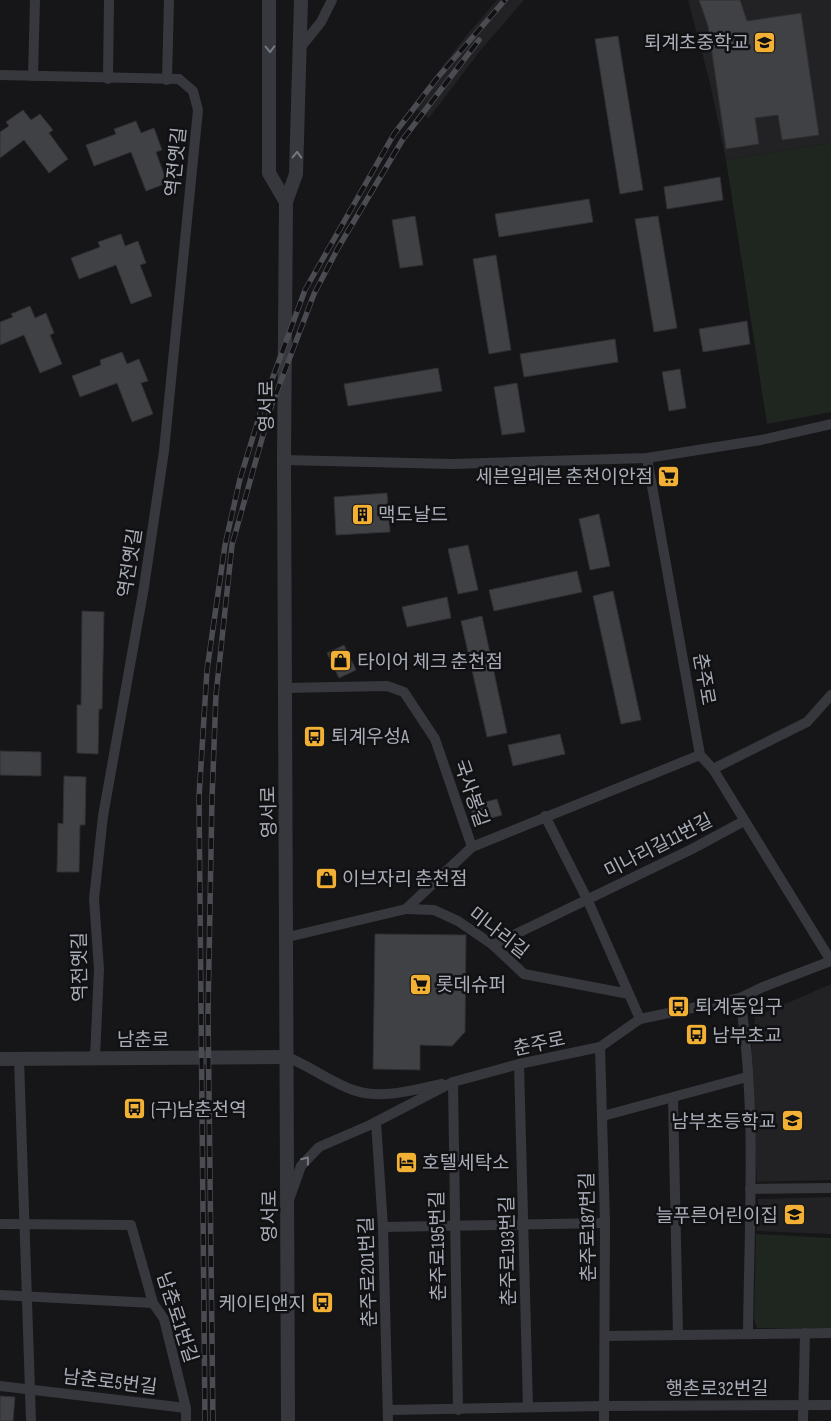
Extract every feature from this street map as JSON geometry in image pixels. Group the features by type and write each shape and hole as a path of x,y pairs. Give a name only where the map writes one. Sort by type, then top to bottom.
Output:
{"street":[{"path":"33,76 35,0"},
{"path":"108,79 109,0"},
{"path":"0,75 168,80 170,0"},
{"path":"269,0 269,173 286,202"},
{"name":"영서로","path":"288,1421 288,937 284,460 286,202 296,174 301,0"},
{"path":"300,48 321,22 332,0"},
{"name":"역전옛길","path":"95,1058 99,968 94,899 102,816 144,587 164,451 198,110 193,91 179,80 168,80"},
{"path":"284,460 452,464 647,458 761,440 831,424"},
{"name":"춘주로","path":"288,1204 296,1178 312,1153 319,1147 376,1122 453,1082 519,1064 600,1047 640,1019 740,998 831,961 713,769 700,755 647,458"},
{"name":"국사봉길","path":"286,688 387,686 404,692 436,739 472,848 545,816 700,755"},
{"path":"713,769 807,722 831,695"},
{"path":"545,816 588,900 640,1019"},
{"name":"미나리길11번길","path":"493,945 588,900 744,821"},
{"name":"미나리길","path":"406,909 472,848"},
{"name":"미나리길","path":"288,937 406,909 434,910 458,921 493,945 524,974 629,994"},
{"path":"740,998 747,1077 750,1189 748,1334"},
{"name":"춘주로187번길","path":"600,1047 603,1116 604,1421"},
{"path":"287,1057 308,1065 352,1090 368,1094 403,1092 453,1082"},
{"name":"남춘로","path":"0,1059 287,1057"},
{"path":"19,1059 23,1224 28,1296 30,1421"},
{"name":"춘주로193번길","path":"519,1064 528,1407"},
{"path":"603,1116 747,1077"},
{"name":"춘주로195번길","path":"453,1082 458,1410"},
{"path":"673,1098 678,1335"},
{"name":"춘주로201번길","path":"376,1122 383,1227 388,1416"},
{"path":"750,1189 831,1188"},
{"path":"383,1227 604,1223"},
{"path":"0,1224 23,1224"},
{"name":"남춘로1번길","path":"23,1224 130,1225 153,1303 164,1319 186,1408 186,1421"},
{"path":"0,1295 153,1303"},
{"path":"803,1421 805,1333"},
{"path":"605,1336 831,1333"},
{"name":"남춘로5번길","path":"0,1386 186,1408"},
{"name":"행촌로32번길","path":"604,1406 831,1405"},
{"path":"388,1416 458,1410 604,1406"}],"shaded area":[{"path":"497,0 524,0 480,51 429,118 412,106 465,37"},
{"name":"퇴계초중학교","path":"688,0 831,0 831,143 726,160 710,83"},
{"path":"831,143 831,412 767,424 726,160"},
{"name":"남부초등학교","path":"831,984 831,1180 757,1182 750,1062 755,1017"},
{"name":"늘푸른어린이집","path":"831,1197 831,1234 757,1231 758,1199"},
{"path":"756,1234 831,1238 831,1328 757,1328 754,1319"}],"building":[{"name":"퇴계초중학교","path":"699,0 740,0 747,21 801,13 819,135 782,140 778,115 755,118 759,144 726,149 708,26"},
{"path":"618,36 643,190 620,194 595,39"},
{"path":"23,110 31,120 40,114 53,130 49,133 68,159 49,173 24,140 0,158 0,132 9,126 6,122"},
{"path":"136,121 141,133 154,128 162,150 156,152 167,183 146,191 131,152 94,166 86,145 116,134 114,129"},
{"path":"720,177 723,200 667,209 664,187"},
{"path":"589,199 593,222 499,237 495,214"},
{"path":"415,216 423,265 400,268 392,220"},
{"path":"658,216 677,328 654,332 635,219"},
{"path":"121,234 125,246 138,241 146,263 140,265 152,296 131,304 116,265 79,279 71,258 100,247 98,242"},
{"path":"496,255 511,350 489,354 473,259"},
{"path":"30,306 35,318 46,313 54,333 50,335 62,364 40,373 24,335 0,345 0,322 13,317 11,314"},
{"path":"747,321 750,344 703,352 699,329"},
{"path":"615,339 618,362 524,377 520,354"},
{"path":"122,352 127,364 139,359 148,381 141,383 153,414 132,422 117,383 80,397 72,376 101,365 100,360"},
{"path":"438,368 442,391 348,406 344,384"},
{"path":"680,369 686,408 669,411 662,372"},
{"path":"517,383 525,432 502,435 494,387"},
{"name":"맥도날드","path":"387,493 390,532 336,535 334,497"},
{"path":"599,514 610,566 590,570 579,519"},
{"path":"468,545 478,590 458,594 448,549"},
{"path":"577,571 582,592 494,611 489,590"},
{"path":"613,591 641,720 621,724 593,596"},
{"path":"447,597 451,618 407,627 402,607"},
{"path":"82,611 104,612 102,709 99,709 98,754 77,753 77,705 81,705"},
{"path":"482,616 507,733 487,737 461,621"},
{"name":"타이어 체크 춘천점","path":"344,645 356,670 339,678 327,653"},
{"path":"560,734 565,754 513,766 508,745"},
{"path":"0,751 41,752 41,776 0,775"},
{"path":"64,776 86,777 85,825 80,825 79,872 57,872 58,823 63,824"},
{"path":"497,799 502,815 481,821 480,814 473,816 470,806"},
{"name":"롯데슈퍼","path":"375,934 466,935 465,1032 452,1046 420,1045 420,1070 373,1069"},
{"path":"0,1396 15,1397 13,1421 0,1421"}],"railway":[{"path":"205,1421 199,797 207,670 225,545 240,479 263,404 305,290 394,134 438,77 505,0"},
{"path":"213,1421 208,1014 212,798 216,695 232,545 271,407 314,294 338,248 403,139 479,40"}],"place":[{"name":"퇴계초중학교","path":"765,42"},
{"name":"세븐일레븐 춘천이안점","path":"669,476"},
{"name":"맥도날드","path":"362,514"},
{"name":"타이어 체크 춘천점","path":"341,661"},
{"name":"퇴계우성A","path":"315,736"},
{"name":"이브자리 춘천점","path":"326,878"},
{"name":"롯데슈퍼","path":"420,984"},
{"name":"퇴계동입구","path":"679,1006"},
{"name":"남부초교","path":"696,1035"},
{"name":"(구)남춘천역","path":"135,1109"},
{"name":"남부초등학교","path":"792,1121"},
{"name":"호텔세탁소","path":"406,1162"},
{"name":"늘푸른어린이집","path":"794,1215"},
{"name":"케이티앤지","path":"322,1303"}]}
